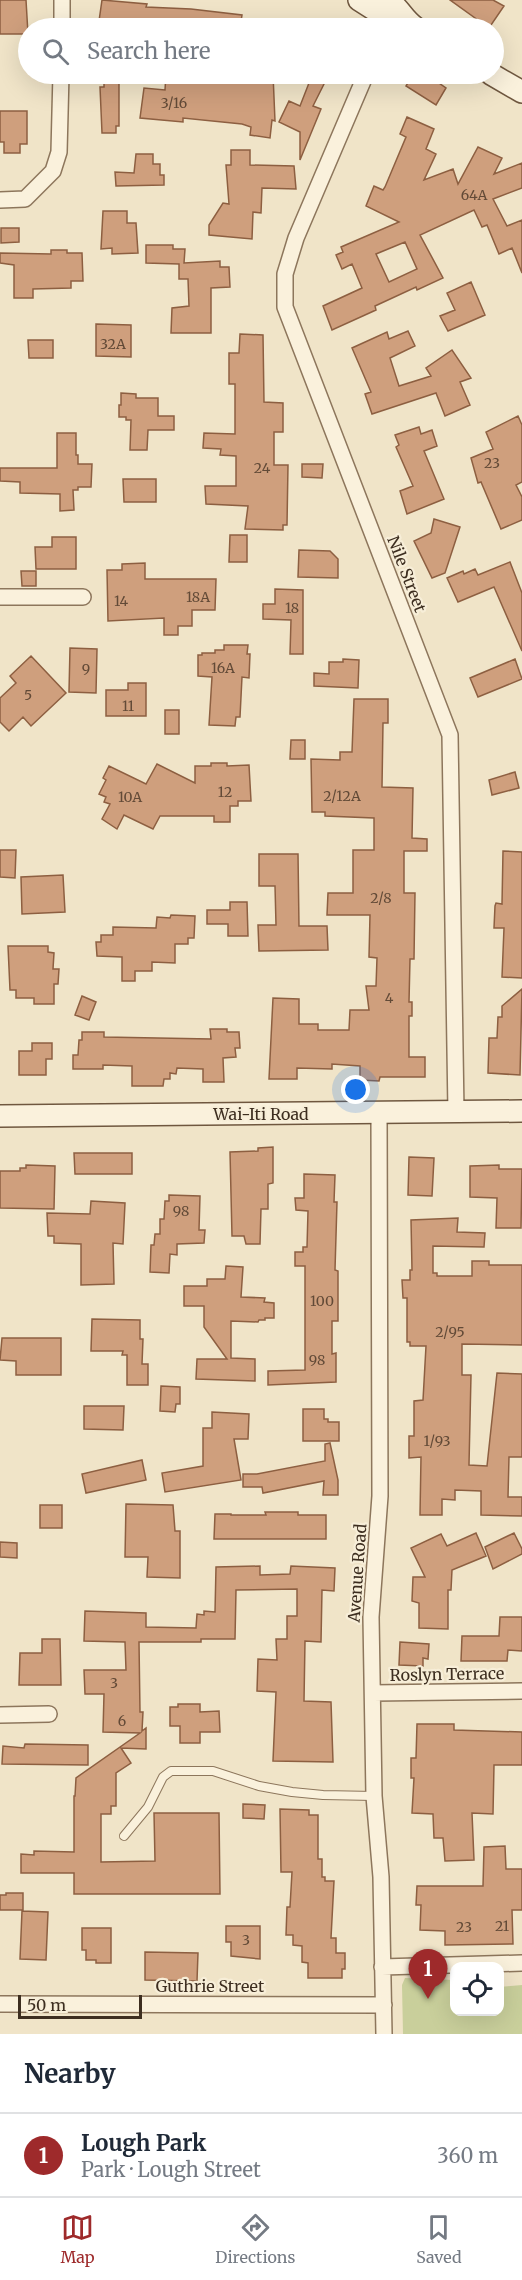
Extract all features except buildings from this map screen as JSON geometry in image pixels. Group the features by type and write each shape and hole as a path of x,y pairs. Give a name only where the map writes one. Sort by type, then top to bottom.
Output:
{"main road":[{"path":"359,0 389,18"},
{"path":"388,0 396,5 399,18"},
{"path":"504,82 522,92"},
{"name":"Wai-Iti Road","path":"0,1116 522,1111"}],"street":[{"path":"62,0 62,18"},
{"path":"0,200 25,200 52,171 59,142 61,84"},
{"name":"Nile Street","path":"362,84 296,238 285,274 285,307 450,735 456,1112"},
{"path":"0,597 83,597"},
{"name":"Avenue Road","path":"379,1113 381,1448 380,1496 371,1617 374,1796 381,1877 384,2034"},
{"name":"Roslyn Terrace","path":"373,1693 522,1691"},
{"path":"0,1715 49,1714"},
{"path":"382,1967 522,1963"},
{"name":"Guthrie Street","path":"0,2004 384,2005"}],"lane":[{"path":"124,1836 148,1807 163,1777 171,1771 213,1772 259,1786 292,1792 374,1796"}],"green space":[{"path":"405,1978 450,1980 450,2016 504,2016 504,1987 522,1985 522,2034 403,2034 402,1985"}],"place":[{"name":"Lough Park","path":"428,1999"}]}
